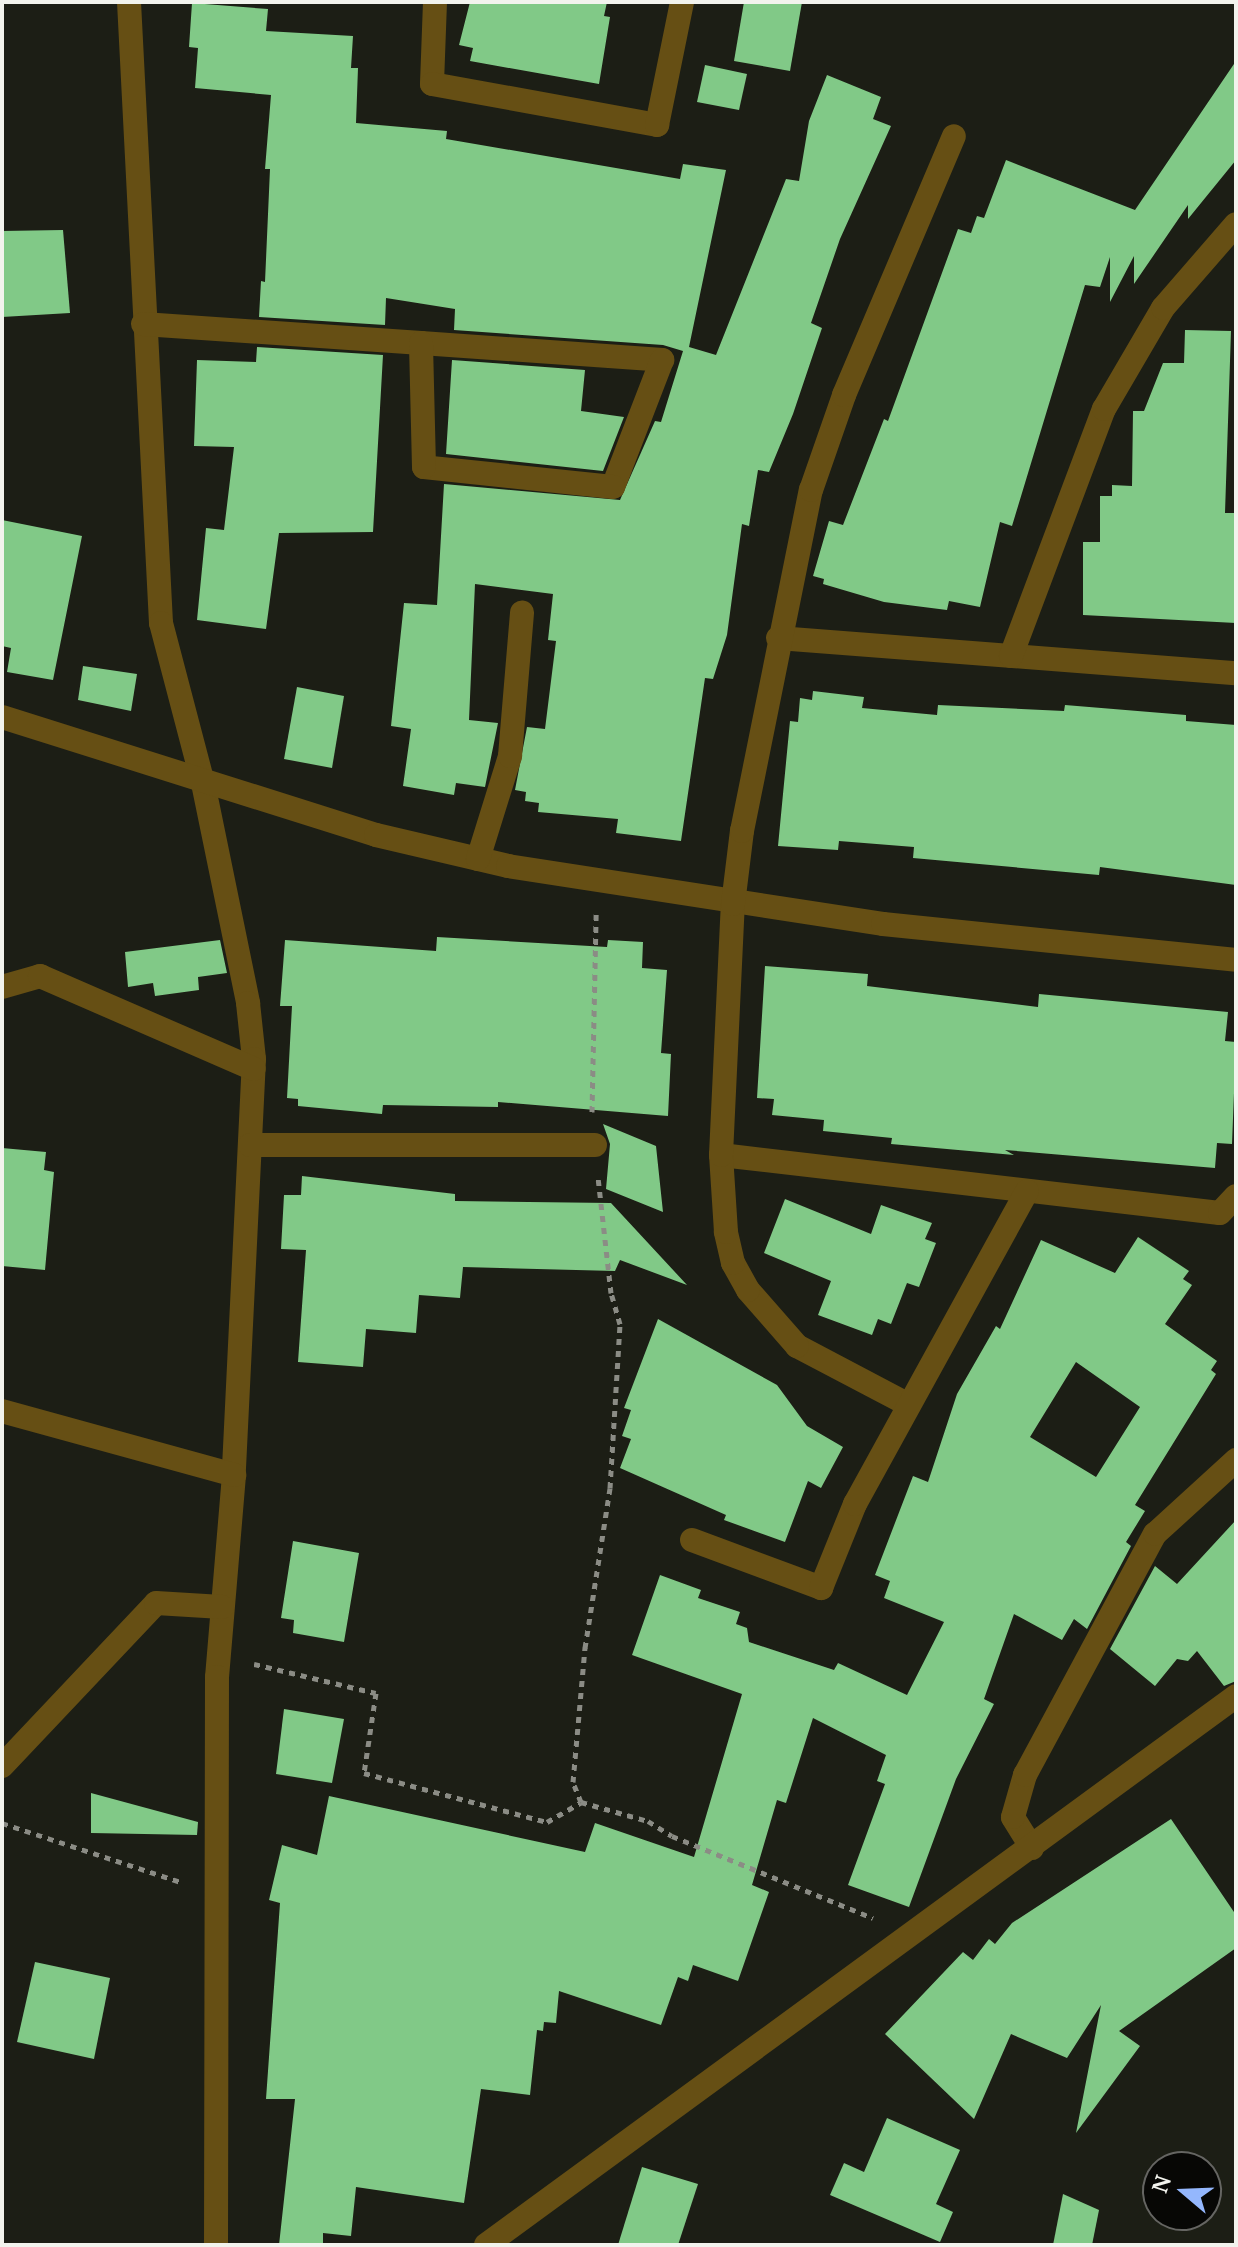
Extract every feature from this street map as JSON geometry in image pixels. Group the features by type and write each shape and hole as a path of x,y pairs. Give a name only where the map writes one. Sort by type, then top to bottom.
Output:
{"street":[{"path":"129,2 143,324 161,623 203,783 248,1003 254,1069 234,1475 218,1655 216,2245"},
{"path":"435,2 432,84 657,125 682,2"},
{"path":"909,1405 797,1346 748,1290 733,1263 726,1232 721,1155 733,904 778,638 811,490 839,409 954,136"},
{"path":"1011,656 1104,409 1163,308 1236,224"},
{"path":"143,324 421,343 662,360 613,487 424,467 421,343"},
{"path":"478,859 510,756 522,612"},
{"path":"778,638 1236,673"},
{"path":"2,717 203,783 376,835 478,859 597,876 733,904 1066,945 1236,960"},
{"path":"2,987 40,976 254,1069"},
{"path":"250,1145 595,1145"},
{"path":"721,1155 1220,1213 1236,1196"},
{"path":"692,1540 821,1588 855,1504 1027,1191"},
{"path":"2,1411 234,1475"},
{"path":"1032,1848 1013,1817 1025,1775 1155,1534 1236,1460"},
{"path":"2,1766 156,1603 222,1607"},
{"path":"486,2245 909,1932 1032,1848 1236,1696"}],"path":[{"path":"581,1802 573,1782 585,1648 610,1488 620,1324 611,1293 591,1086 597,876"},
{"path":"218,1655 376,1693 364,1773 547,1822 581,1802 648,1821 672,1836 909,1932"},
{"path":"2,1823 219,1895"}],"building":[{"path":"470,2 607,2 604,16 610,17 599,84 470,61 473,48 459,45"},
{"path":"744,2 802,2 790,71 734,61"},
{"path":"192,3 268,9 266,31 353,36 351,68 358,68 356,123 447,131 446,139 680,179 683,164 726,170 689,347 716,355 786,179 799,181 809,121 827,75 881,97 873,119 891,126 840,239 811,323 822,328 793,414 769,472 758,470 749,526 742,524 727,635 713,679 705,678 681,841 616,833 618,819 538,812 539,803 525,801 526,792 515,790 527,727 545,729 556,641 548,640 553,594 475,584 469,720 498,723 485,787 456,783 454,795 403,786 411,729 391,726 404,603 437,605 444,484 620,500 655,421 661,422 683,351 663,345 454,330 455,309 386,298 385,325 259,317 261,281 265,282 270,169 265,169 271,95 195,88 198,48 189,47"},
{"path":"1236,61 1236,160 1188,219 1188,205 1134,284 1134,256 1110,302 1110,257 1100,287 1085,285 1012,526 1000,522 980,607 949,601 947,610 884,602 823,584 824,579 813,576 829,521 843,525 884,419 888,421 958,229 971,233 977,216 984,218 1006,160 1135,210"},
{"path":"705,65 747,74 739,110 697,102"},
{"path":"63,230 70,313 2,317 2,231"},
{"path":"1185,330 1231,331 1225,513 1236,513 1236,623 1083,615 1083,542 1100,542 1100,496 1112,496 1112,485 1132,486 1133,411 1144,411 1163,363 1184,363"},
{"path":"257,347 383,355 373,532 279,533 266,629 197,620 206,528 224,530 234,447 194,446 197,360 256,362"},
{"path":"452,360 585,370 581,411 624,417 603,471 446,454"},
{"path":"2,520 82,536 53,680 7,672 11,648 2,646"},
{"path":"83,666 137,674 131,711 78,700"},
{"path":"297,687 344,696 332,768 284,759"},
{"path":"813,691 864,697 862,708 937,715 938,705 1064,711 1065,705 1186,715 1186,721 1236,725 1236,885 1100,867 1099,875 913,858 914,847 839,841 838,850 778,846 790,721 798,722 800,698 812,700"},
{"path":"437,937 607,947 608,940 643,942 642,968 667,970 661,1053 671,1054 668,1116 498,1102 498,1107 383,1105 382,1114 298,1106 298,1099 287,1098 292,1006 280,1006 285,940 436,951"},
{"path":"220,940 227,973 198,977 199,990 155,996 153,983 128,987 125,952"},
{"path":"765,966 868,974 867,986 1038,1007 1039,994 1228,1012 1225,1041 1236,1042 1232,1144 1217,1143 1215,1168 1005,1150 1014,1155 891,1144 892,1138 823,1131 824,1120 772,1115 774,1099 757,1098"},
{"path":"603,1124 656,1146 663,1212 606,1189 610,1144"},
{"path":"2,1148 46,1152 44,1170 54,1172 45,1270 2,1266"},
{"path":"302,1176 455,1194 455,1201 611,1203 687,1285 620,1260 615,1271 463,1267 460,1298 419,1295 416,1333 366,1329 363,1367 298,1362 306,1250 281,1249 284,1195 301,1195"},
{"path":"785,1199 871,1234 881,1205 932,1223 925,1239 936,1243 919,1287 907,1283 891,1324 878,1319 872,1335 818,1315 831,1281 764,1253"},
{"path":"1138,1237 1189,1271 1183,1279 1192,1285 1165,1324 1217,1361 1211,1370 1216,1374 1135,1505 1145,1511 1126,1542 1131,1546 1087,1629 1074,1619 1062,1640 1014,1614 984,1699 994,1704 956,1779 909,1907 848,1885 885,1784 877,1781 886,1755 813,1718 786,1803 777,1800 752,1885 769,1892 738,1981 693,1965 688,1981 678,1977 661,2025 559,1991 556,2023 544,2022 543,2031 537,2030 530,2095 481,2089 464,2203 356,2187 351,2236 323,2233 323,2245 279,2245 295,2099 266,2099 280,1903 269,1900 282,1845 317,1855 329,1796 585,1852 595,1823 694,1857 742,1694 632,1655 660,1575 701,1590 698,1598 740,1612 736,1624 747,1628 749,1642 834,1670 838,1663 907,1695 944,1622 884,1598 890,1581 875,1575 913,1476 928,1482 957,1394 996,1326 1000,1329 1041,1240 1115,1273","holes":["1076,1362 1140,1407 1096,1477 1030,1437"]},
{"path":"658,1319 777,1385 807,1426 843,1447 821,1488 808,1481 785,1542 724,1520 726,1515 620,1468 631,1439 622,1436 631,1410 624,1408"},
{"path":"1236,1520 1236,1681 1224,1686 1197,1651 1188,1661 1177,1659 1155,1686 1110,1649 1155,1566 1177,1584"},
{"path":"293,1541 359,1553 344,1642 293,1633 294,1620 281,1618"},
{"path":"284,1709 344,1719 332,1783 276,1774"},
{"path":"91,1793 198,1822 197,1835 91,1833"},
{"path":"1171,1819 1236,1915 1236,1948 1119,2031 1140,2046 1076,2133 1101,2005 1067,2058 1011,2034 974,2119 885,2034 963,1952 973,1960 989,1939 995,1944 1012,1923"},
{"path":"35,1962 110,1978 94,2059 17,2042"},
{"path":"887,2118 960,2150 936,2204 953,2212 940,2242 830,2195 844,2163 864,2172"},
{"path":"642,2167 698,2184 678,2245 618,2245"},
{"path":"1063,2194 1099,2210 1092,2245 1053,2245"}]}
